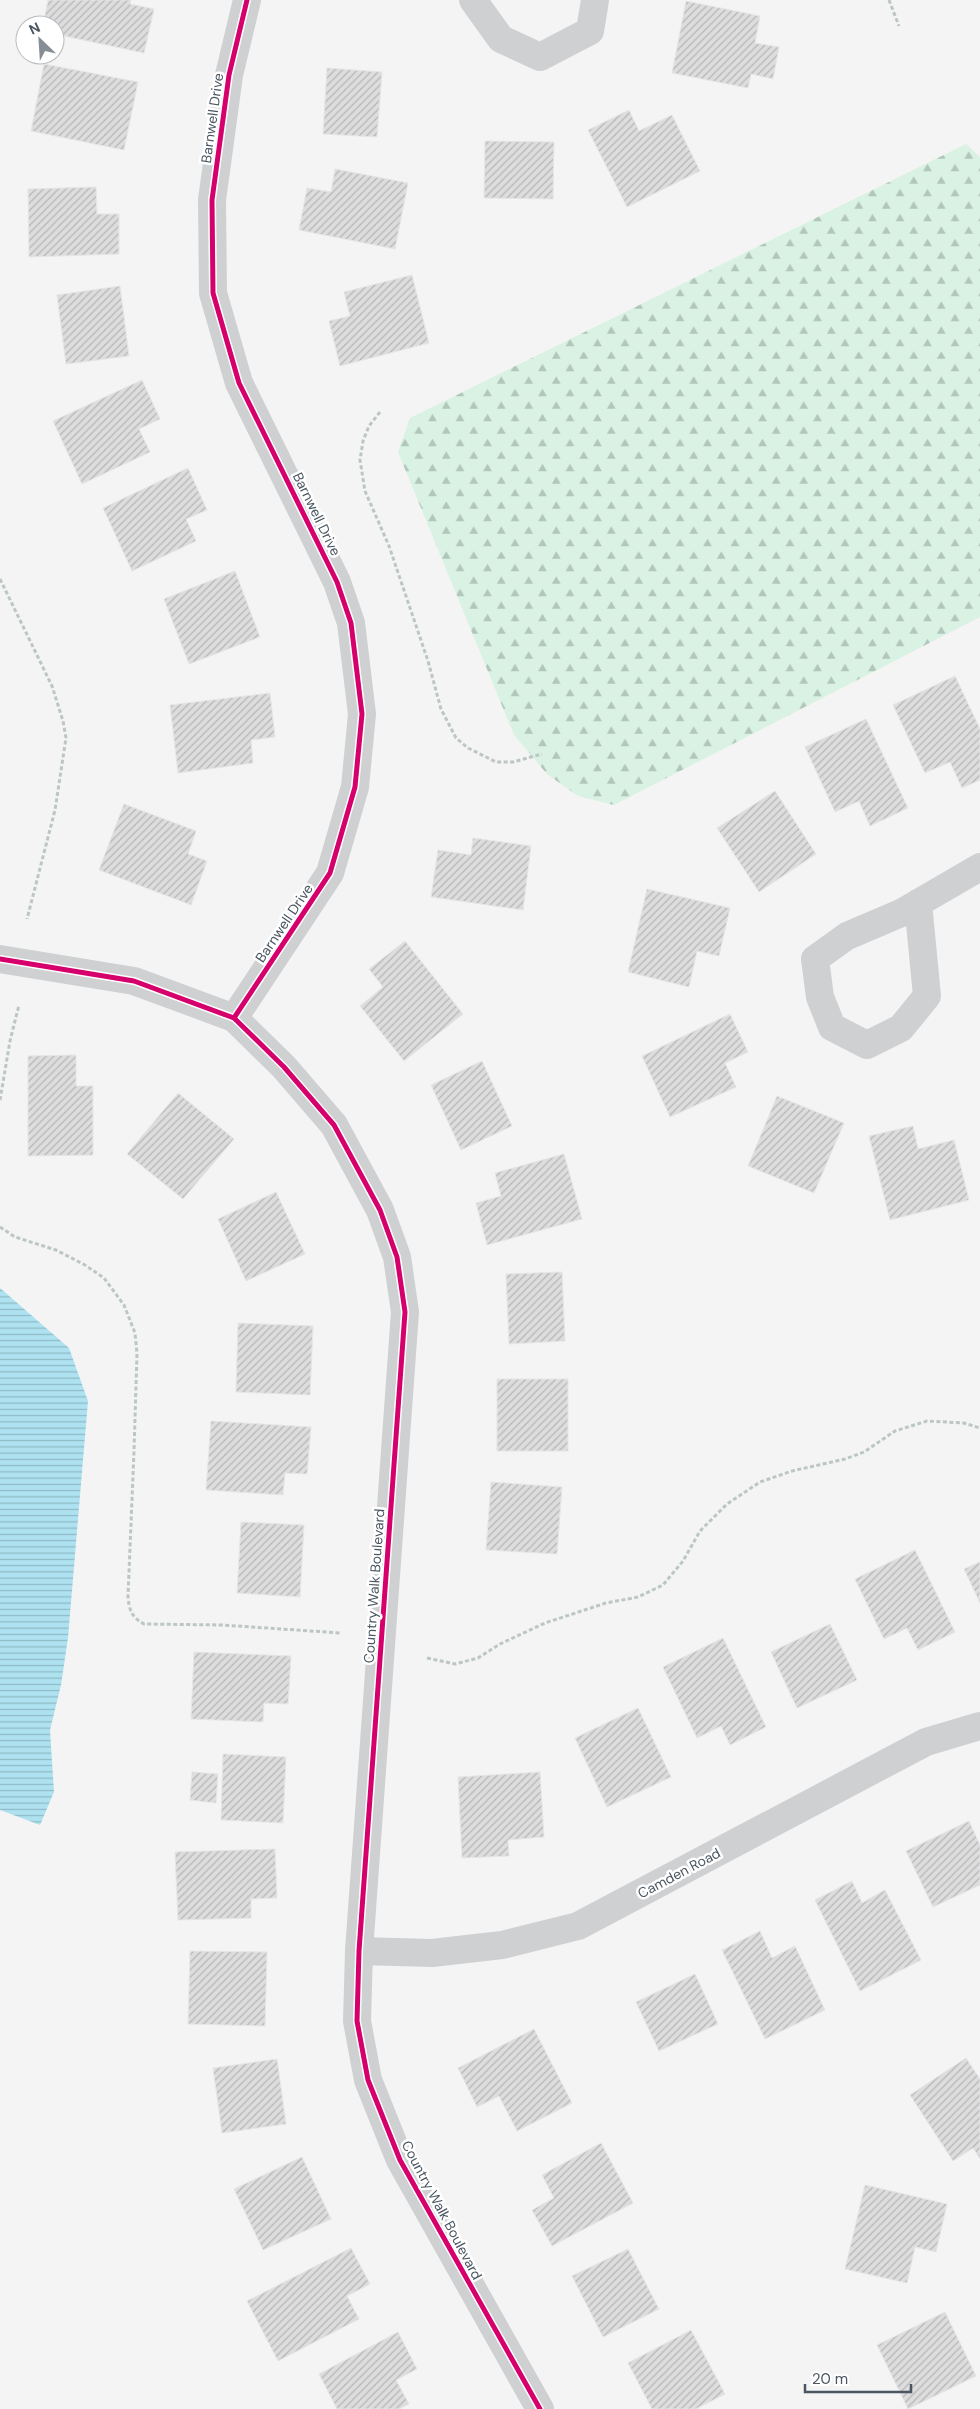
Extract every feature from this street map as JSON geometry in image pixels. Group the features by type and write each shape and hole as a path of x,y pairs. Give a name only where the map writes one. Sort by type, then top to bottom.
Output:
{"street":[{"name":"Barnwell Drive","path":"234,1018 330,873 355,787 362,714 351,623 337,582 239,382 213,293 212,200 229,75 247,0"},
{"path":"473,0 501,39 540,56 590,31 595,0"},
{"path":"918,903 927,996 901,1028 866,1045 832,1027 820,997 815,959 847,936 901,913 918,903 980,867"},
{"name":"Country Walk Boulevard","path":"0,959 134,982 234,1018 284,1067 334,1125 380,1210 398,1257 405,1312 359,1950 357,2021 368,2080 400,2160 540,2409"},
{"name":"Camden Road","path":"359,1950 432,1953 502,1945 578,1926 926,1742 980,1726"}],"path":[{"path":"889,0 899,26"},
{"path":"380,412 370,426 363,441 360,460 365,491 389,546 428,661 441,709 456,738 468,748 496,762 513,762 542,754"},
{"path":"0,578 52,686 64,721 66,738 56,810 27,919"},
{"path":"0,1100 10,1040 19,1004"},
{"path":"0,1227 15,1237 56,1250 86,1265 104,1278 124,1305 136,1333 134,1451 128,1587 130,1609 135,1620 144,1624 222,1626 341,1633"},
{"path":"426,1658 455,1664 478,1658 500,1644 546,1623 606,1603 638,1597 663,1585 683,1561 700,1531 727,1504 760,1482 792,1471 851,1457 864,1452 895,1431 927,1421 964,1423 980,1428"}],"green space":[{"path":"966,144 980,157 980,617 614,805 578,796 547,774 514,735 398,452 410,418"}],"water":[{"path":"0,1288 69,1348 88,1401 68,1638 61,1685 50,1730 54,1792 40,1825 0,1810"}],"building":[{"path":"48,0 131,0 130,4 154,9 144,53 65,36 65,15 45,15"},
{"path":"686,1 760,16 755,43 779,47 773,79 751,74 748,88 672,73"},
{"path":"44,65 138,82 124,150 31,131"},
{"path":"327,68 382,72 377,137 323,134"},
{"path":"629,110 639,131 672,115 700,171 627,207 588,130"},
{"path":"485,141 554,142 553,199 484,198"},
{"path":"335,169 408,183 395,249 299,230 307,188 331,192"},
{"path":"96,187 97,214 119,214 119,254 29,257 28,189"},
{"path":"412,275 429,343 340,366 329,321 350,316 344,292"},
{"path":"120,286 129,356 66,364 57,295"},
{"path":"142,380 160,419 139,429 150,452 82,484 53,421"},
{"path":"188,468 207,510 186,519 196,541 132,571 103,508"},
{"path":"235,571 260,637 189,664 164,599"},
{"path":"955,676 980,729 980,780 962,788 950,762 925,773 893,705"},
{"path":"270,693 275,737 251,740 253,763 178,773 170,705"},
{"path":"866,719 908,808 870,826 859,801 835,812 805,747"},
{"path":"775,791 816,854 759,892 717,828"},
{"path":"124,804 196,831 188,854 207,861 191,905 99,870"},
{"path":"473,838 531,846 523,910 431,897 438,850 471,855"},
{"path":"647,889 730,908 719,956 697,951 689,987 628,972"},
{"path":"405,941 463,1014 404,1061 360,1006 383,987 369,969"},
{"path":"730,1014 748,1052 725,1063 736,1087 670,1117 642,1056"},
{"path":"76,1055 76,1086 93,1086 93,1155 28,1156 28,1056"},
{"path":"482,1061 512,1126 461,1150 431,1085"},
{"path":"178,1093 234,1139 183,1199 127,1154"},
{"path":"777,1096 844,1123 814,1193 748,1166"},
{"path":"913,1126 918,1149 954,1140 969,1200 890,1220 869,1136"},
{"path":"564,1154 582,1219 487,1245 476,1203 501,1196 495,1173"},
{"path":"276,1192 305,1254 246,1281 218,1219"},
{"path":"562,1272 565,1341 509,1344 506,1274"},
{"path":"238,1323 313,1326 310,1395 236,1392"},
{"path":"497,1379 568,1379 568,1451 497,1451"},
{"path":"211,1421 311,1427 307,1474 285,1473 283,1495 206,1490"},
{"path":"491,1482 562,1487 557,1554 486,1550"},
{"path":"241,1522 304,1525 300,1597 237,1593"},
{"path":"915,1550 955,1632 918,1650 907,1628 884,1639 855,1579"},
{"path":"980,1562 980,1603 964,1569"},
{"path":"830,1624 857,1680 797,1708 771,1652"},
{"path":"723,1638 766,1727 730,1745 721,1726 697,1738 663,1667"},
{"path":"194,1652 291,1656 288,1704 264,1703 263,1722 191,1719"},
{"path":"638,1708 671,1777 607,1807 575,1738"},
{"path":"223,1754 286,1757 283,1823 221,1820"},
{"path":"192,1772 218,1774 216,1803 190,1800"},
{"path":"540,1772 544,1837 508,1840 509,1856 462,1858 458,1777"},
{"path":"969,1821 980,1845 980,1885 933,1907 906,1851"},
{"path":"275,1849 277,1898 251,1899 251,1918 178,1920 175,1852"},
{"path":"852,1881 862,1903 885,1890 921,1960 860,1991 815,1900"},
{"path":"760,1931 772,1958 795,1946 825,2010 765,2039 722,1950"},
{"path":"190,1951 267,1952 265,2026 188,2024"},
{"path":"695,1974 718,2024 659,2051 636,2002"},
{"path":"534,2029 572,2103 517,2131 499,2096 477,2107 458,2068"},
{"path":"966,2058 980,2079 980,2159 973,2148 953,2161 910,2095"},
{"path":"277,2059 286,2124 222,2133 213,2068"},
{"path":"601,2143 633,2203 552,2246 532,2210 554,2198 542,2175"},
{"path":"302,2157 331,2219 263,2250 234,2189"},
{"path":"865,2185 947,2204 936,2252 915,2247 907,2283 845,2269"},
{"path":"351,2248 370,2284 347,2296 359,2319 278,2361 247,2301"},
{"path":"628,2249 659,2309 603,2337 572,2276"},
{"path":"945,2312 976,2376 908,2409 877,2345"},
{"path":"691,2330 725,2394 696,2409 652,2409 628,2363"},
{"path":"398,2332 417,2369 396,2380 409,2404 399,2409 337,2409 319,2374"}],"cycle path":[{"path":"234,1018 330,873 355,787 362,714 351,623 337,582 239,383 213,293 212,200 229,75 247,0"},
{"path":"0,959 134,981 234,1018 284,1067 334,1125 380,1210 397,1257 405,1312 359,1951 357,2021 368,2080 400,2160 540,2409"}]}
